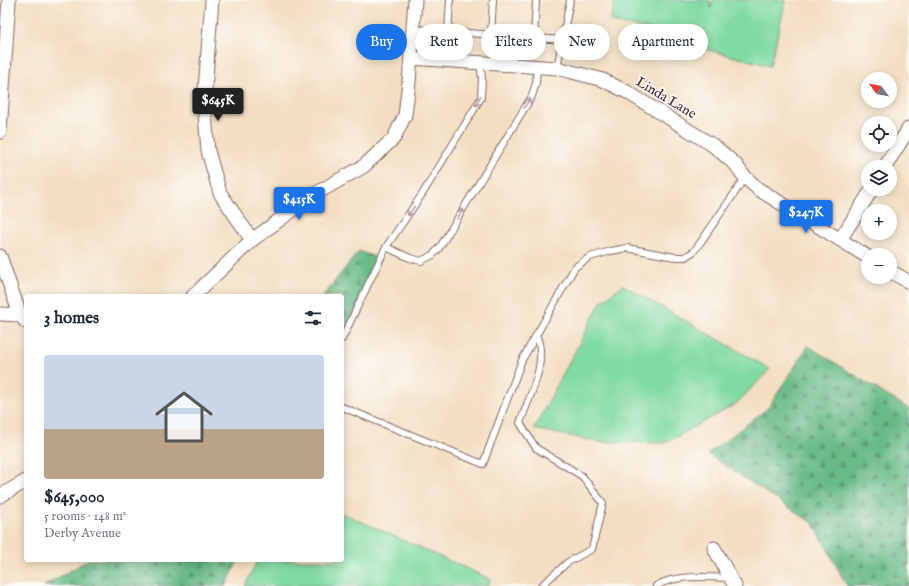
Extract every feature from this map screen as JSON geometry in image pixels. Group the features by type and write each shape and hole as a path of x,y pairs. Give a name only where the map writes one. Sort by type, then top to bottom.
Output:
{"street":[{"path":"0,132 9,0"},
{"path":"212,0 204,102 208,151 220,193 252,240"},
{"path":"195,294 252,240 315,194 364,166 394,138 405,115 415,0"},
{"name":"Linda Lane","path":"411,58 557,68 603,80 627,92 714,146 736,165 745,178 758,189 861,253"},
{"path":"889,160 909,128"},
{"path":"840,240 868,196"},
{"path":"0,256 23,319"},
{"path":"897,275 909,282"},
{"path":"0,314 23,319"},
{"path":"0,496 24,483"},
{"path":"714,548 733,582"}],"lane":[{"path":"448,24 450,0"},
{"path":"492,24 493,0"},
{"path":"535,24 536,0"},
{"path":"566,24 570,0"},
{"path":"557,68 559,60"},
{"path":"344,335 386,247 423,193 480,98 482,78 480,63"},
{"path":"386,247 403,256 421,261 433,254 440,247 532,96 536,84 537,66"},
{"path":"344,407 483,464 522,360 575,267 590,256 627,248 675,257 685,257 693,252 698,246 745,178"},
{"path":"536,335 540,342 540,366 520,423 536,448 582,476 602,502 592,549 568,562 540,586"},
{"path":"656,586 679,579 696,577 733,582"}],"green space":[{"path":"615,0 710,0 711,8 713,0 786,0 770,66 708,50 708,24 621,24 610,22"},
{"path":"359,251 380,259 344,335 344,294 325,294"},
{"path":"623,285 770,369 736,404 665,443 600,442 534,429 601,302"},
{"path":"808,346 909,409 909,586 847,586 814,524 708,454 768,408"},
{"path":"344,514 490,579 488,586 245,586 257,562 344,562"},
{"path":"85,562 237,562 226,586 44,586"}]}
